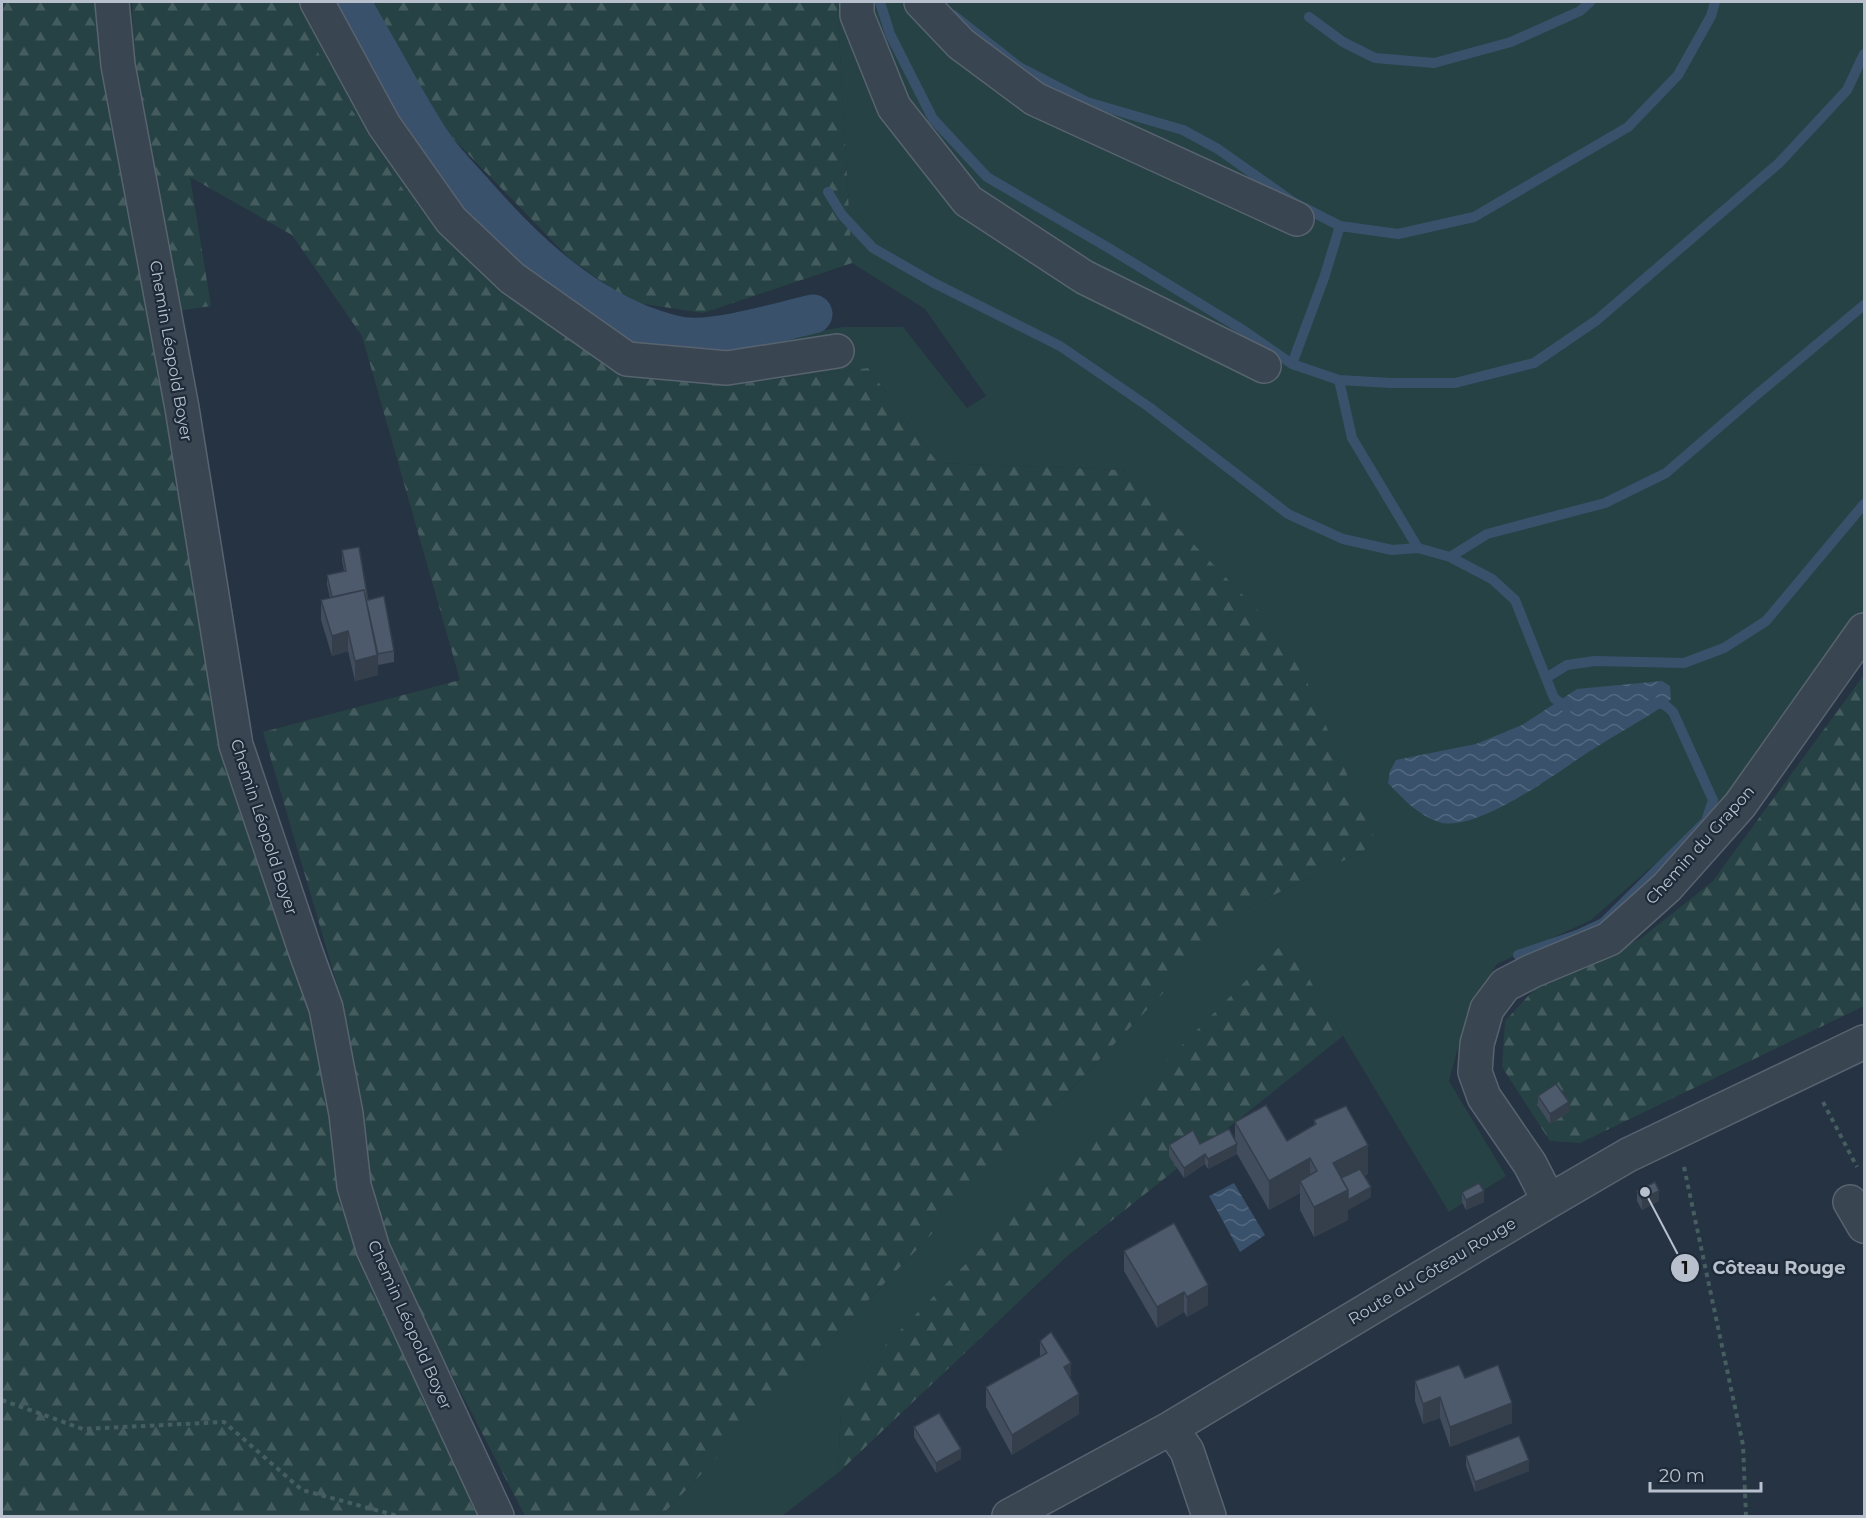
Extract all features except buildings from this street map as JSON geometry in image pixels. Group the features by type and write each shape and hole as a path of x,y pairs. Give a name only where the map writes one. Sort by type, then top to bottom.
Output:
{"street":[{"name":"Chemin Léopold Boyer","path":"112,2 118,65 182,408 236,745 326,1008 346,1114 354,1186 373,1249 497,1516"},
{"path":"316,2 384,124 451,220 512,278 627,360 727,368 837,351"},
{"path":"856,2 857,15 894,107 968,201 1083,277 1264,366"},
{"path":"921,2 961,44 1035,99 1297,219"},
{"name":"Chemin du Grapon","path":"1549,1201 1530,1164 1484,1097 1475,1072 1477,1044 1487,1009 1505,985 1532,970 1609,939 1667,886 1740,805 1864,630"},
{"name":"Route du Côteau Rouge","path":"1009,1516 1171,1428 1628,1155 1864,1042"},
{"path":"1171,1428 1188,1451 1209,1516"}],"path":[{"path":"1818,1093 1863,1177 1857,1214"},
{"path":"1678,1130 1743,1445 1746,1516"},
{"path":"2,1400 83,1429 224,1422 302,1490 398,1516"}],"green space":[{"path":"2,2 100,2 208,676 228,773 320,1022 334,1168 359,1256 470,1496 477,1516 2,1516"},
{"path":"132,2 294,2 328,73 408,197 497,291 625,369 727,385 868,368 938,463 1122,470 1291,645 1377,844 1242,911 663,1514 652,1516 525,1516 378,1232 336,981 263,732 460,680 362,336 292,235 190,177 211,306 178,311 135,111"},
{"path":"294,2 336,2 427,158 537,277 618,330 691,353 843,327 903,327 967,408 986,396 925,309 852,263 837,2 1864,2 1864,613 1737,792 1591,920 1497,964 1467,1014 1449,1081 1506,1176 1449,1212 1286,941 842,1389 838,1473 782,1516 652,1516 663,1514 1242,911 1377,844 1123,470 938,463 868,368 727,385 625,369 497,291 408,197 328,73"},
{"path":"371,2 837,2 852,263 703,313 631,302 570,259 440,125"},
{"path":"1864,675 1864,1006 1580,1143 1550,1141 1502,1067 1505,1021 1543,980 1640,939 1712,882"},
{"path":"1286,940 1343,1036 1066,1257 838,1473 842,1389"}],"water":[{"path":"1662,681 1670,686 1671,699 1665,705 1517,798 1474,819 1455,823 1431,819 1411,806 1388,783 1390,771 1396,760 1476,744 1522,725 1577,689"},
{"path":"1234,1183 1265,1235 1240,1252 1209,1196"}],"waterway":[{"path":"351,2 418,121 442,156 510,231 550,268 592,299 640,324 670,334 688,337 734,333 813,314"},
{"path":"880,2 890,34 933,119 987,177 1243,330 1292,364 1339,380 1352,438 1418,548 1450,557 1492,579 1515,600 1554,698 1567,708"},
{"path":"1309,17 1343,42 1375,58 1434,63 1511,42 1580,11 1590,2"},
{"path":"1340,226 1398,234 1474,217 1628,127 1678,75 1711,16 1715,2"},
{"path":"953,15 1019,67 1087,102 1183,130 1218,149 1293,202 1340,226 1324,278 1292,364"},
{"path":"1339,380 1455,383 1534,363 1597,320 1779,163 1847,90 1864,54"},
{"path":"828,192 842,215 873,248 934,283 1060,346 1149,407 1288,514 1343,539 1392,550 1418,548"},
{"path":"1450,557 1487,534 1605,503 1666,473 1864,305"},
{"path":"1546,678 1567,665 1595,661 1684,663 1724,648 1766,621 1864,504"},
{"path":"1518,955 1577,935 1603,923 1706,821 1713,800 1673,712 1665,705 1653,702"}],"place":[{"name":"Côteau Rouge","path":"1645,1192"}]}
